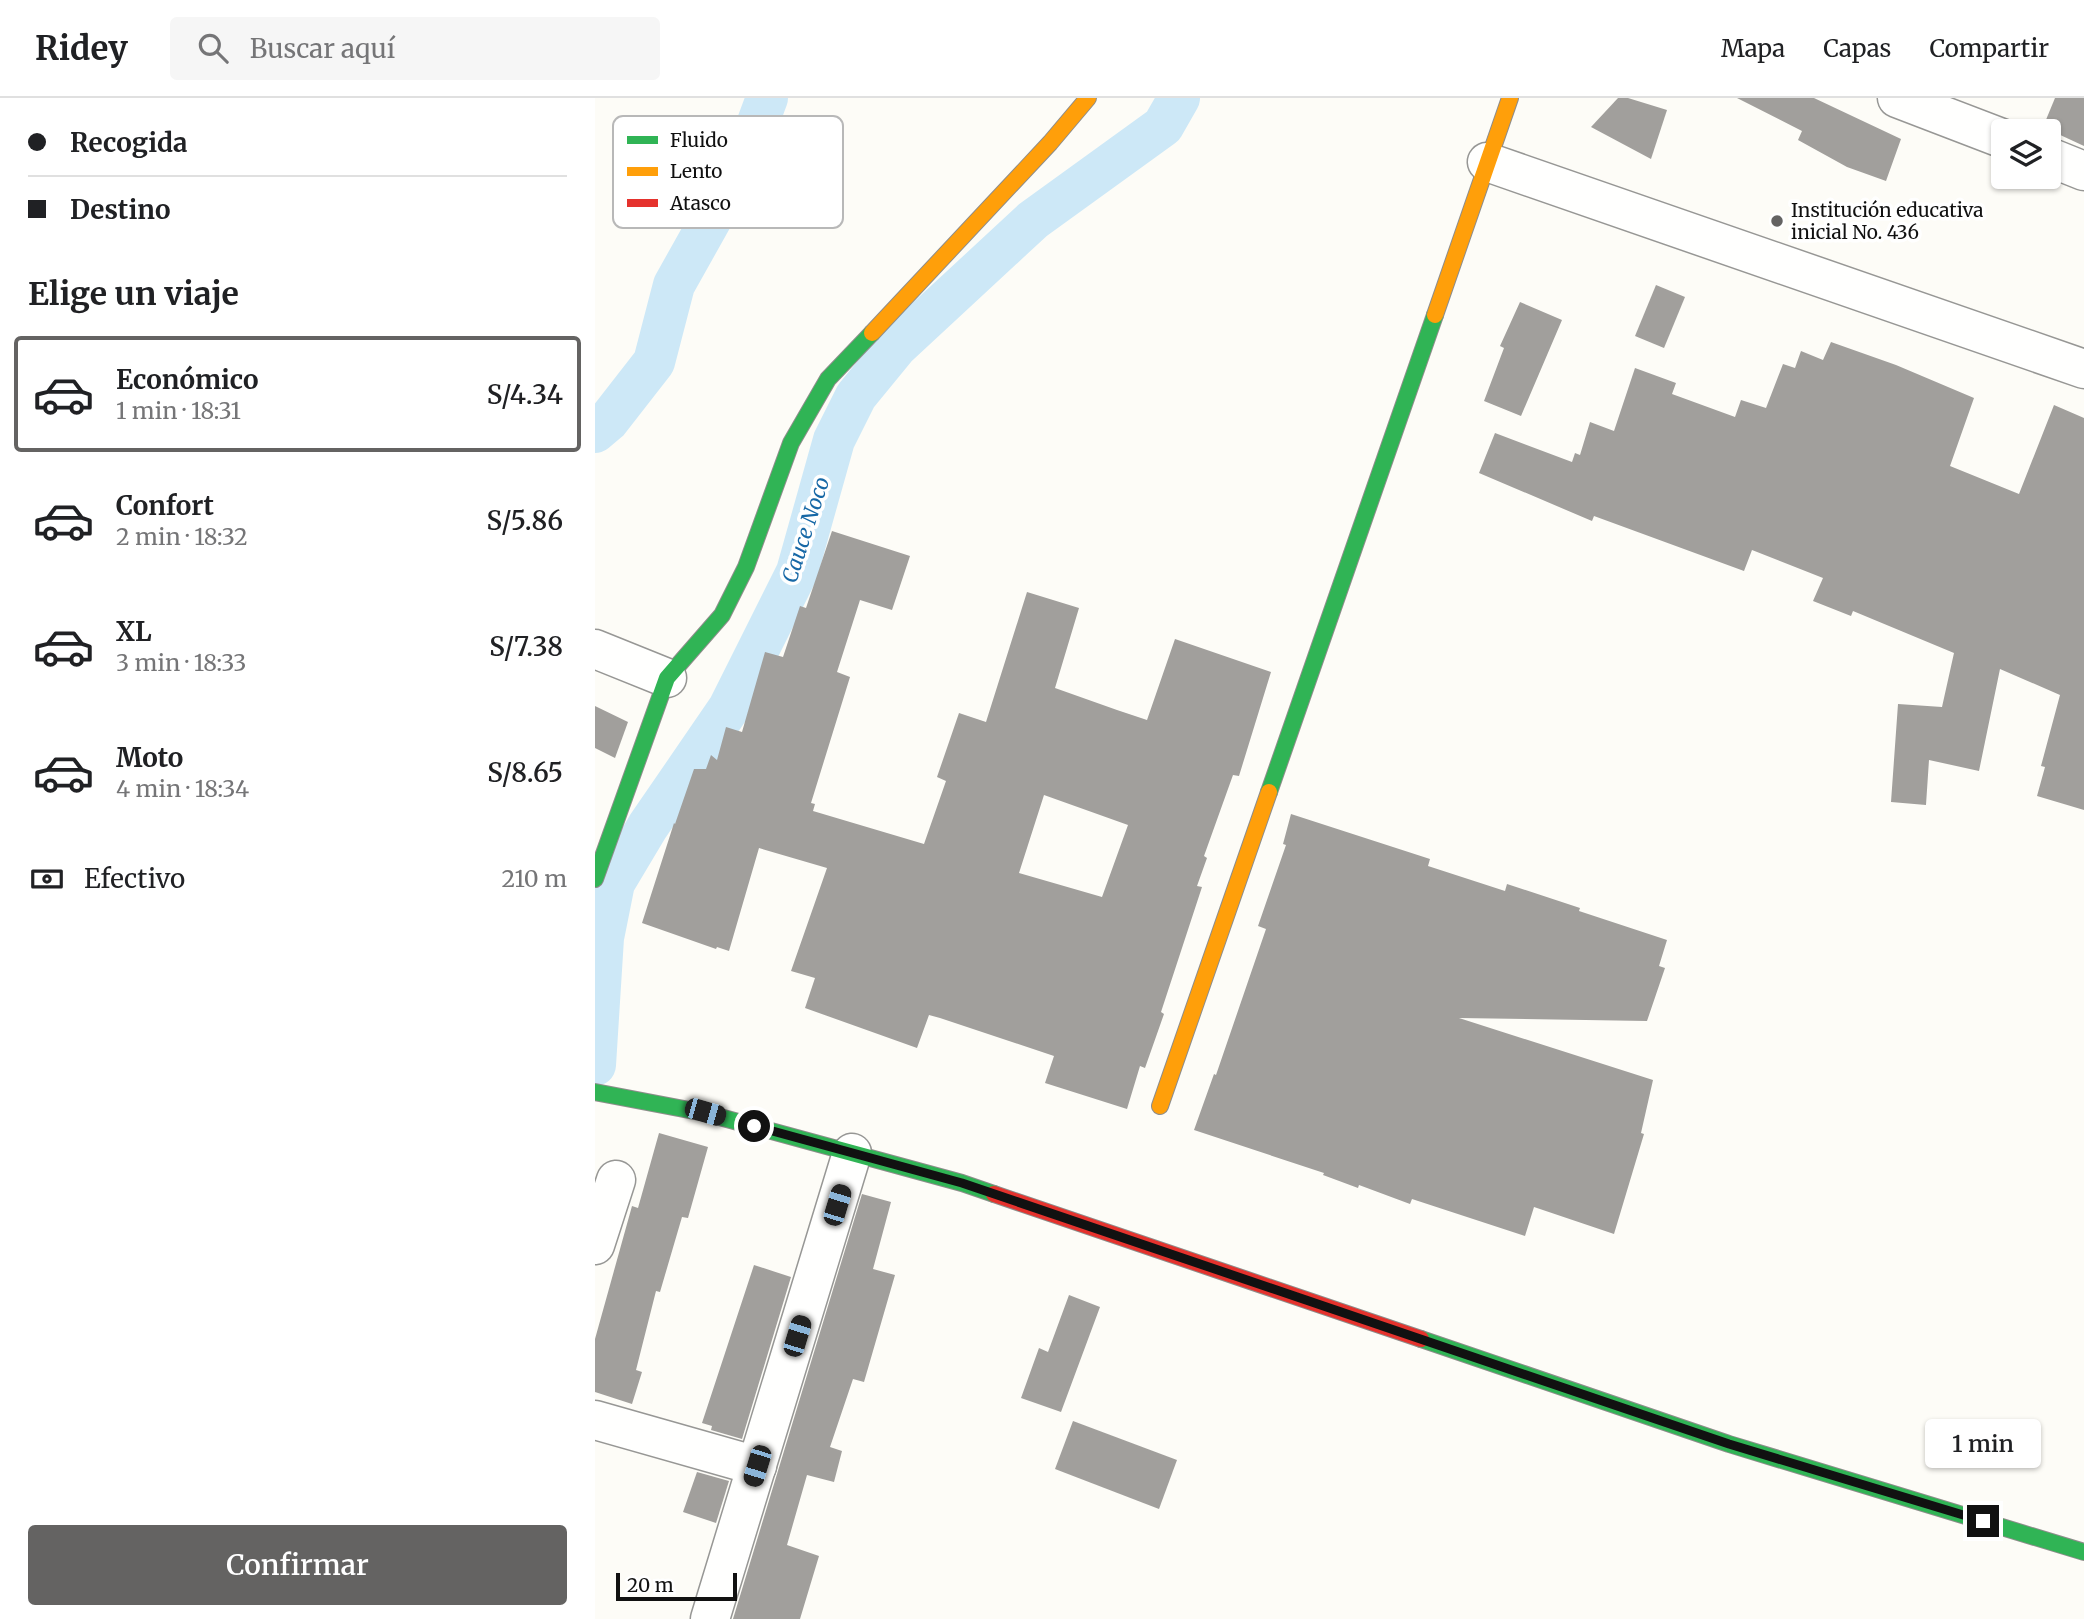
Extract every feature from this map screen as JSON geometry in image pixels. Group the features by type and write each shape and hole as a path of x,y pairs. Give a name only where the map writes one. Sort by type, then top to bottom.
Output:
{"street":[{"path":"595,878 667,678 722,615 746,567 791,443 828,379 1050,144 1088,98"},
{"path":"1160,1106 1510,98"},
{"path":"1897,98 1991,134"},
{"path":"1487,162 2082,363"},
{"path":"2061,162 2084,171"},
{"path":"595,649 667,678"},
{"path":"595,1092 705,1112 962,1183 1729,1444 2084,1552"},
{"path":"710,1619 852,1153"},
{"path":"595,1245 617,1180"},
{"path":"595,1420 757,1466"}],"building":[{"path":"1618,98 1628,98 1667,110 1651,159 1591,127"},
{"path":"1737,98 1814,98 1901,139 1886,181 1847,167 1798,140 1802,131"},
{"path":"2055,98 2084,98 2084,146 2061,135 2061,119 2046,119"},
{"path":"1656,285 1685,297 1664,348 1635,336"},
{"path":"1520,302 1562,320 1521,416 1484,401 1504,348 1500,346"},
{"path":"1831,342 1896,365 1974,398 1950,466 2019,494 2054,405 2084,418 2084,810 2037,796 2045,767 2041,766 2060,695 2000,669 1979,771 1929,760 1926,805 1891,802 1898,704 1942,707 1954,653 1853,611 1851,616 1813,601 1823,578 1752,550 1744,571 1594,516 1592,521 1479,473 1495,433 1572,462 1575,453 1580,455 1590,422 1614,431 1635,368 1676,383 1672,394 1735,417 1741,400 1766,408 1783,364 1795,368 1801,351 1823,360"},
{"path":"832,531 910,556 892,610 860,600 837,672 850,677 811,803 815,804 813,811 924,844 946,781 937,777 959,713 986,722 1027,592 1079,608 1055,688 1147,720 1175,639 1271,672 1239,776 1233,775 1204,856 1207,858 1197,886 1202,887 1161,1012 1164,1014 1145,1068 1140,1066 1127,1109 1045,1083 1054,1056 940,1018 929,1015 917,1048 805,1008 815,978 791,971 827,868 759,848 729,951 642,923 694,769 706,769 711,755 717,760 726,727 742,732 765,652 783,657 800,606 806,608","holes":["1044,795 1128,825 1102,897 1019,873"]},
{"path":"595,706 628,722 615,758 595,748"},
{"path":"1291,814 1430,859 1428,866 1505,891 1507,884 1667,940 1659,966 1665,968 1647,1021 1459,1018 1653,1080 1641,1133 1644,1134 1614,1234 1534,1207 1525,1236 1412,1199 1410,1204 1359,1185 1358,1188 1323,1175 1324,1173 1194,1130 1214,1074 1216,1075 1266,929 1258,926 1286,845 1283,844"},
{"path":"659,1133 708,1147 688,1218 682,1217 660,1292 656,1291 636,1370 642,1372 632,1404 595,1392 595,1339 632,1206 638,1208"},
{"path":"862,1194 891,1202 873,1269 895,1275 864,1382 853,1379 830,1447 842,1451 834,1482 807,1475 787,1545 819,1556 800,1619 733,1619"},
{"path":"754,1265 791,1277 742,1439 711,1430 712,1426 702,1423"},
{"path":"1069,1295 1100,1307 1061,1412 1021,1398 1039,1348 1048,1352"},
{"path":"1073,1421 1177,1460 1159,1509 1055,1469"},
{"path":"697,1472 729,1481 716,1523 683,1512"}],"waterway":[{"path":"760,116 767,98"},
{"name":"Cauce Noco","path":"595,1065 603,938 614,883 648,826 729,708 797,572 834,440 856,396 897,346 1033,220 1163,126 1179,98"},
{"path":"595,432 608,421 654,362 674,285 706,228"}],"traffic: fast":[{"path":"1269,792 1435,315"},
{"path":"595,879 667,678 722,615 746,567 791,443 828,379 872,333"},
{"path":"595,1092 705,1113 994,1194"},
{"path":"1421,1339 1729,1444 2084,1552"}],"traffic: slow":[{"path":"872,333 1050,143 1088,98"},
{"path":"1435,315 1510,98"},
{"path":"1160,1106 1269,792"}],"traffic: jam":[{"path":"994,1194 1421,1339"}],"place":[{"name":"Institución educativa inicial No. 436","path":"1777,221"}],"route":[{"path":"754,1126 962,1183 1729,1444 1983,1521"}]}
